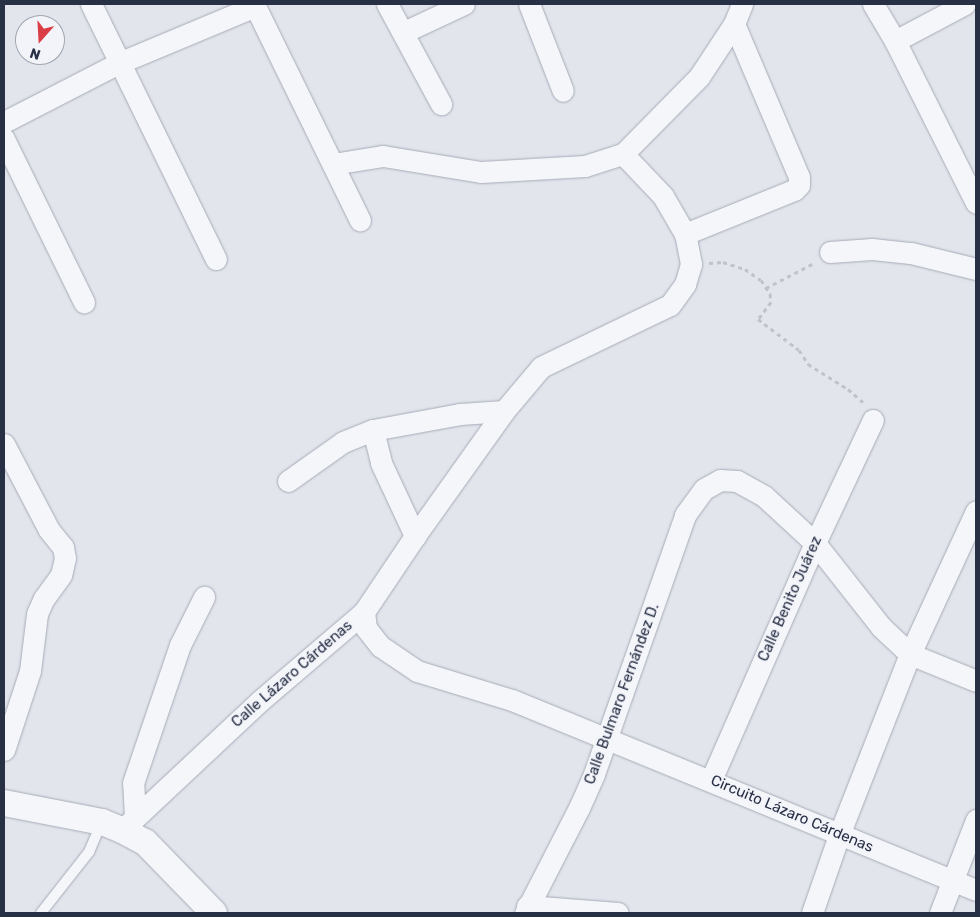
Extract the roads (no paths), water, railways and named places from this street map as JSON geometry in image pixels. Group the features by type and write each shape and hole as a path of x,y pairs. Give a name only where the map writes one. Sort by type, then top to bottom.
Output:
{"street":[{"path":"91,4 216,259"},
{"path":"387,4 404,32 441,104"},
{"path":"404,32 464,4"},
{"path":"529,4 563,91"},
{"path":"333,164 383,156 481,172 585,166 623,154 699,77 734,24 742,4"},
{"path":"873,4 895,41 976,203"},
{"path":"895,41 965,4"},
{"path":"4,122 119,63 254,5 360,220"},
{"path":"685,234 794,190 799,185 799,177 734,24"},
{"path":"4,139 84,302"},
{"path":"364,612 414,536 504,411 541,367 670,305 685,284 691,264 685,234 663,196 623,154"},
{"path":"830,252 872,248 912,252 976,269"},
{"path":"288,481 343,442 373,430 460,414 504,411"},
{"name":"Calle Benito Juárez","path":"711,780 815,543 873,420"},
{"path":"373,430 381,463 414,536"},
{"path":"4,444 49,530 63,547 65,558 61,575 44,598 37,614 30,671 4,750"},
{"name":"Calle Bulmaro Fernández D.","path":"526,909 579,808 608,738 686,515 704,489 720,480 737,481 764,496 815,543"},
{"path":"812,913 838,835 910,654 976,511"},
{"path":"815,543 881,627 910,654 976,681"},
{"path":"120,823 180,645 204,597"},
{"name":"Calle Lázaro Cárdenas","path":"364,612 366,628 380,646 418,671 512,700 608,738"},
{"name":"Calle Lázaro Cárdenas","path":"120,823 364,612"},
{"name":"Circuito Lázaro Cárdenas","path":"608,738 838,835 953,879 976,890"},
{"path":"4,803 120,823 145,842 214,913"},
{"path":"940,913 976,820"},
{"path":"526,909 618,913"}],"lane":[{"path":"41,913 89,852 120,823"}]}
